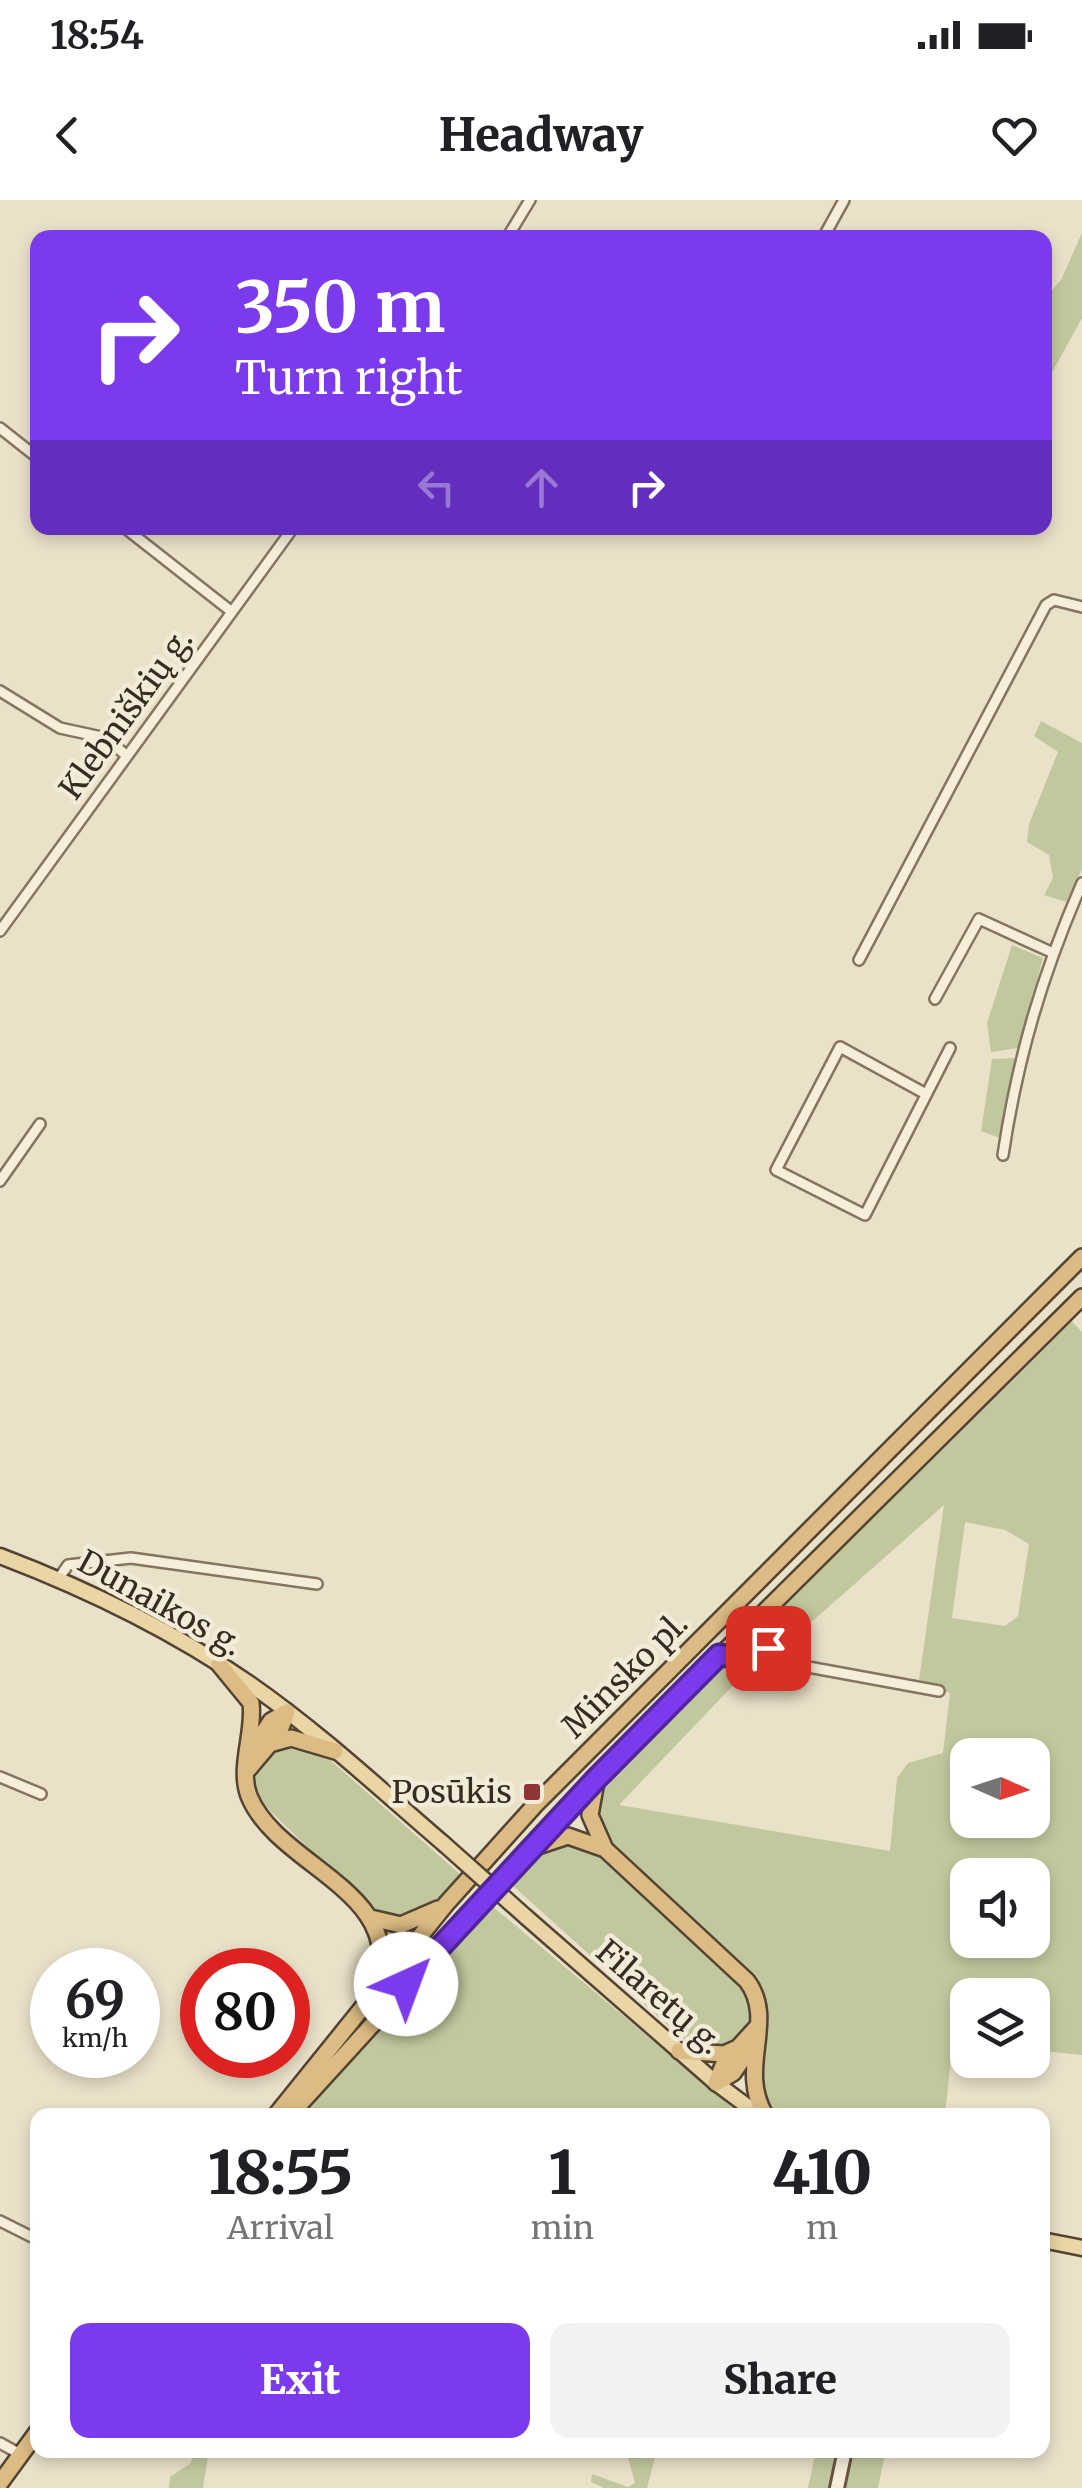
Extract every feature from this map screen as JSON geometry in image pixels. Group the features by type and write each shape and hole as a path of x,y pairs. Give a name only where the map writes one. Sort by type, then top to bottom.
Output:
{"highway":[{"name":"Minsko pl.","path":"282,2108 446,1904 619,1718 1082,1257"},
{"name":"Minsko pl.","path":"296,2108 597,1778 1082,1297"},
{"path":"770,1604 764,1632 768,1648 781,1662"},
{"path":"719,1655 781,1662"},
{"path":"219,1664 250,1703 248,1794 259,1811 371,1918 383,1957 374,1992"},
{"path":"247,1765 271,1721 287,1712"},
{"path":"247,1765 284,1726 287,1712"},
{"path":"269,1744 291,1738 335,1751"},
{"path":"597,1778 590,1816 604,1849"},
{"path":"531,1849 568,1836 604,1849 747,1981 758,1998 758,2025 733,2073 716,2083"},
{"path":"371,1918 409,1923 446,1904"},
{"path":"679,2051 724,2054 746,2045"},
{"path":"746,2045 760,2108"},
{"path":"0,2483 30,2441"}],"main road":[{"name":"Dunaikos g.","path":"0,1556 59,1578 219,1664 335,1751"},
{"name":"Filaretų g.","path":"335,1751 716,2083 752,2108"},
{"path":"1050,2242 1082,2248"},
{"path":"837,2488 843,2458"}],"street":[{"path":"513,230 530,200"},
{"path":"827,230 844,200"},
{"path":"0,428 30,452"},
{"path":"134,535 232,612"},
{"name":"Klebniškių g.","path":"0,931 288,535"},
{"path":"858,960 1046,605 1054,600 1082,607"},
{"path":"0,691 60,728 106,738 127,756"},
{"path":"1003,1155 1021,1052 1050,952 1082,883"},
{"path":"936,999 980,919 1050,952"},
{"path":"926,1094 840,1048 776,1170 865,1215 950,1048"},
{"path":"0,1181 40,1124"},
{"path":"59,1578 68,1565 131,1558 317,1584"},
{"path":"781,1662 939,1691"},
{"path":"0,1777 42,1794"},
{"path":"0,2221 30,2236"},
{"path":"0,2443 20,2454"}],"green space":[{"path":"1082,233 1082,318 1052,372 1052,290 1061,280"},
{"path":"1041,721 1082,743 1082,869 1066,902 1044,895 1053,878 1049,855 1027,842 1029,824 1058,752 1034,736"},
{"path":"1012,945 1043,958 1018,1048 991,1052 987,1023"},
{"path":"1016,1058 1000,1138 981,1131 992,1059"},
{"path":"1071,1320 1082,1332 1082,2055 1050,2052 1050,1978 950,1978 946,2108 774,2108 761,2086 767,2019 761,1986 605,1838 595,1819 600,1790","holes":["944,1505 919,1680 950,1693 943,1753 908,1763 897,1778 890,1851 619,1805 741,1677 781,1649","965,1522 1005,1530 1029,1544 1018,1616 1005,1626 952,1618"]},
{"path":"280,1743 321,1752 460,1874 433,1905 407,1920 368,1906 264,1805 254,1784 255,1767"},
{"path":"560,1841 596,1849 743,1988 753,2010 751,2028 720,2047 703,2047 684,2040 511,1884 539,1852"},
{"path":"491,1905 734,2108 306,2108"},
{"path":"192,2458 208,2458 203,2488 169,2488 170,2477 191,2463"},
{"path":"628,2458 655,2458 647,2488 604,2488 591,2482 592,2474 628,2487 635,2483"},
{"path":"814,2458 884,2458 878,2488 808,2488"}],"place":[{"name":"Posūkis","path":"532,1792"}],"route":[{"path":"406,1984 597,1778 719,1655 781,1662 768,1648"}]}
